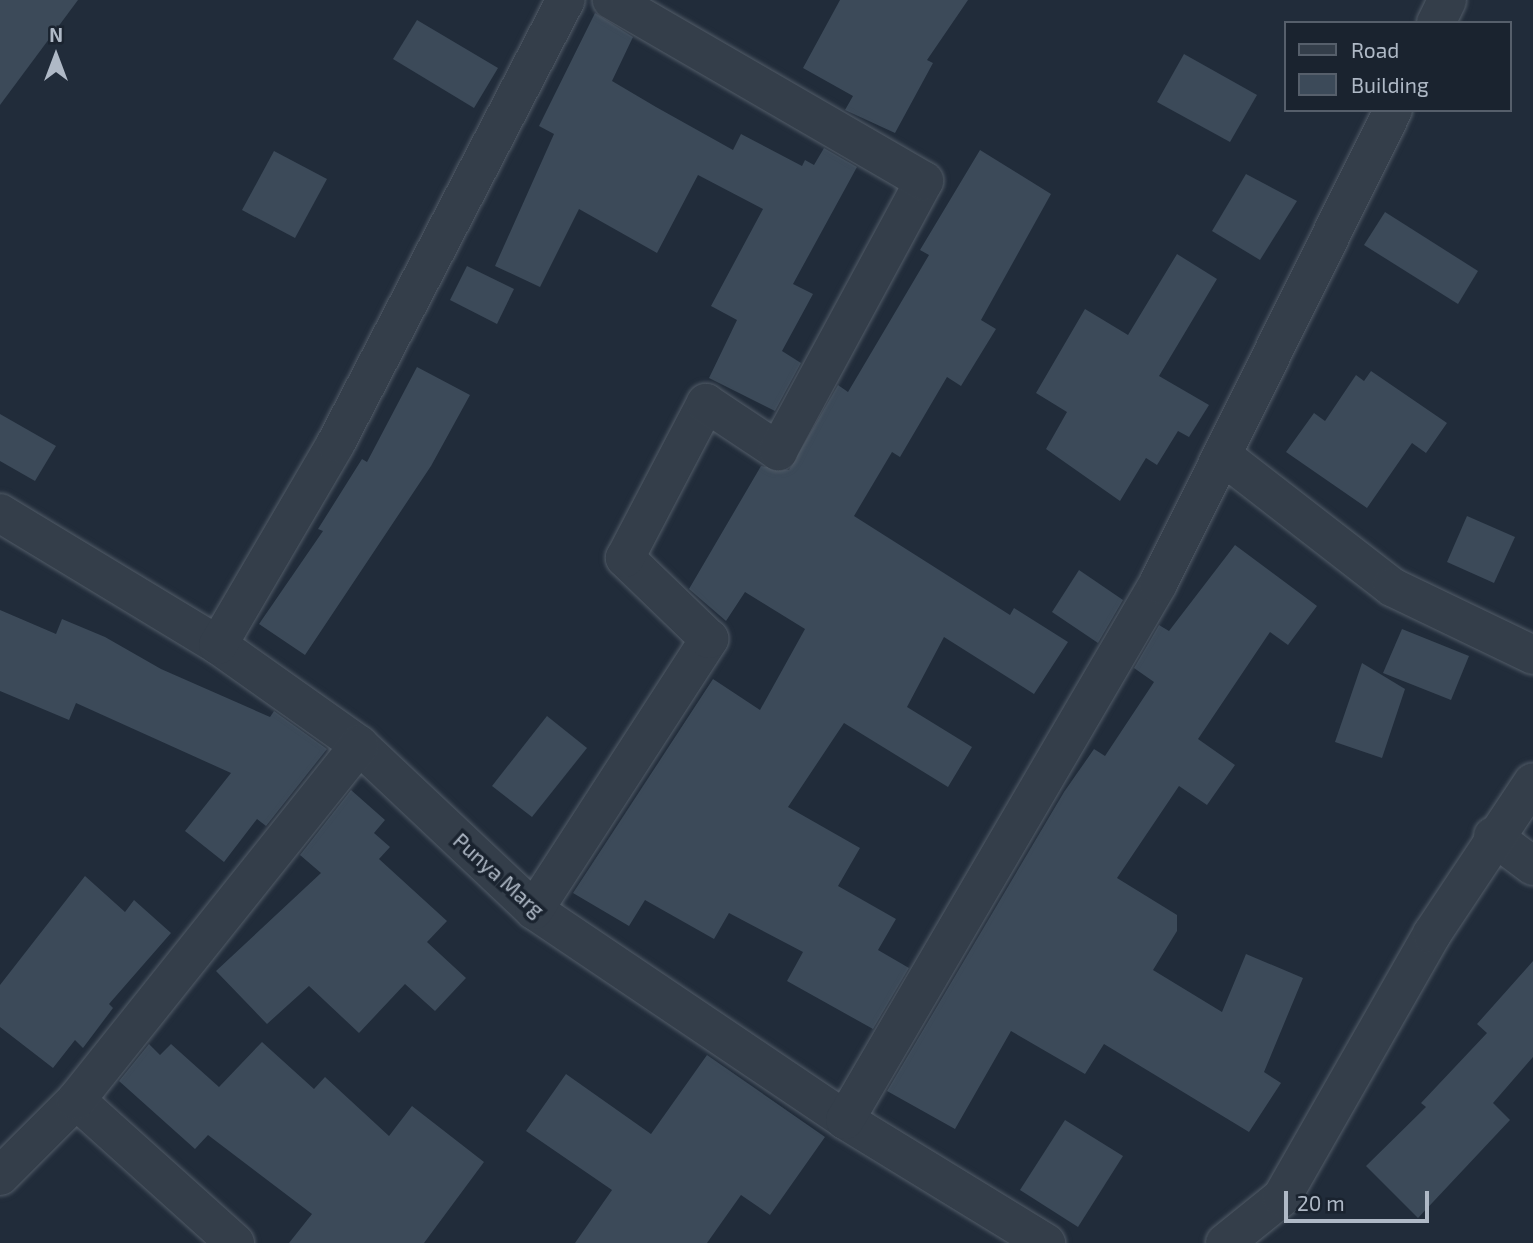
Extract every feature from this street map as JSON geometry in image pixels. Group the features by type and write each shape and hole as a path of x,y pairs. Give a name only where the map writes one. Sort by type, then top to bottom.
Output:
{"street":[{"path":"218,645 335,443 566,0"},
{"path":"534,910 709,639 625,558 706,403 778,451 924,181 612,0"},
{"path":"1437,21 1447,0"},
{"path":"845,1120 1158,584 1392,112"},
{"path":"1223,456 1392,587 1533,654"},
{"name":"Punya Marg","path":"0,513 218,645 359,746 534,910 845,1120 1046,1243"},
{"path":"0,1176 76,1100 359,746"},
{"path":"1225,1243 1282,1197 1493,836 1533,782"},
{"path":"1493,836 1533,866"},
{"path":"76,1100 235,1243"}],"building":[{"path":"0,0 78,0 0,105"},
{"path":"840,0 968,0 927,60 933,63 895,133 845,110 853,96 803,68"},
{"path":"595,13 633,37 612,81 656,107 733,150 741,134 802,166 805,160 814,165 824,148 857,167 793,284 813,294 782,351 801,363 775,411 709,378 737,320 711,306 763,209 698,175 657,253 579,209 540,287 495,266 554,134 539,126"},
{"path":"417,20 498,68 474,108 393,59"},
{"path":"1184,54 1257,95 1230,142 1157,102"},
{"path":"980,150 1051,194 981,320 996,329 961,386 947,377 900,457 892,452 854,516 1010,615 1014,608 1068,642 1034,694 944,637 907,707 972,747 948,787 844,723 788,807 860,848 838,886 896,919 878,950 909,968 873,1029 787,981 803,952 729,913 714,939 645,900 629,926 573,893 713,679 760,710 805,629 745,592 726,621 689,589 761,466 789,470 838,385 848,392 929,255 920,250"},
{"path":"274,151 327,179 295,238 242,210"},
{"path":"1246,174 1297,201 1260,260 1212,231"},
{"path":"1385,212 1478,271 1458,304 1364,245"},
{"path":"1177,254 1217,279 1159,376 1209,405 1189,437 1178,431 1157,465 1146,458 1120,501 1046,449 1067,412 1036,393 1085,309 1128,335"},
{"path":"467,266 514,289 497,324 450,300"},
{"path":"417,367 470,395 431,466 305,655 259,624 323,531 318,529 362,459 367,462"},
{"path":"1371,371 1447,423 1426,453 1412,443 1367,508 1286,452 1314,413 1325,421 1356,375 1364,381"},
{"path":"0,414 56,446 35,481 0,461"},
{"path":"1467,516 1515,537 1494,583 1447,562"},
{"path":"1235,545 1317,606 1288,645 1270,632 1198,739 1235,765 1207,805 1179,786 1117,878 1177,915 1177,931 1153,970 1222,1012 1246,954 1303,978 1264,1072 1281,1083 1249,1132 1104,1044 1085,1074 1011,1031 955,1129 887,1091 1064,792 1094,749 1105,756 1154,682 1134,668 1159,625 1169,631"},
{"path":"1079,570 1123,600 1098,643 1052,612"},
{"path":"0,610 56,634 62,619 105,637 161,669 270,717 274,711 327,749 266,826 257,819 224,862 185,831 231,773 76,703 69,720 0,691"},
{"path":"1402,629 1469,656 1451,700 1383,673"},
{"path":"1362,663 1405,689 1382,758 1335,742"},
{"path":"547,716 587,748 532,817 492,786"},
{"path":"351,790 385,820 374,833 390,847 379,859 447,921 427,942 466,978 435,1011 405,984 359,1033 309,986 267,1024 216,971 321,873 300,855"},
{"path":"85,876 125,912 134,900 171,933 109,1004 113,1008 83,1048 75,1040 53,1068 0,1027 0,985"},
{"path":"1533,961 1533,1057 1493,1103 1510,1120 1418,1218 1366,1166 1426,1107 1421,1103 1487,1033 1477,1024"},
{"path":"262,1042 314,1089 325,1077 389,1136 412,1106 484,1162 424,1243 289,1243 312,1214 208,1135 195,1149 119,1081 149,1044 160,1055 171,1044 219,1087"},
{"path":"707,1055 825,1137 770,1215 741,1195 707,1243 575,1243 612,1190 526,1131 566,1074 651,1134"},
{"path":"1065,1120 1123,1156 1078,1227 1020,1190"}]}
